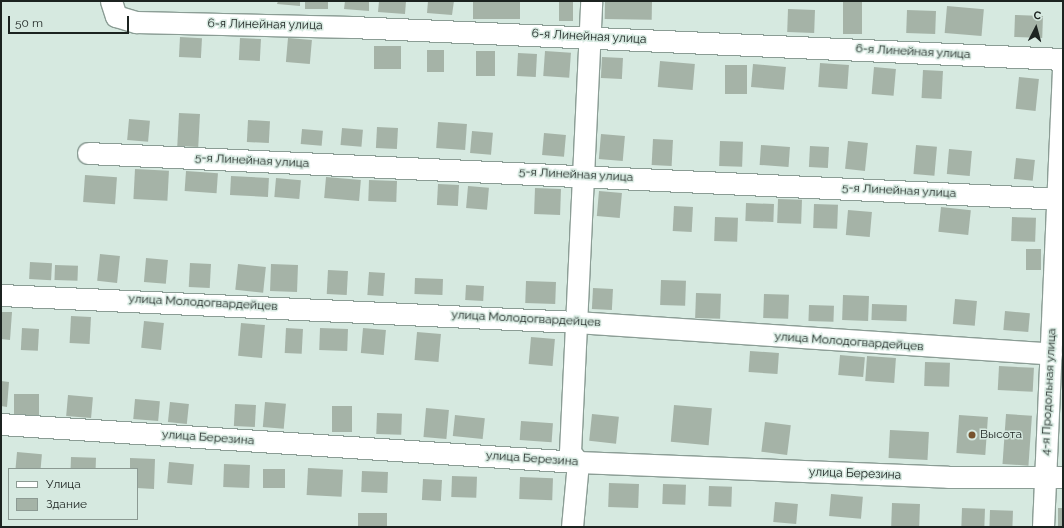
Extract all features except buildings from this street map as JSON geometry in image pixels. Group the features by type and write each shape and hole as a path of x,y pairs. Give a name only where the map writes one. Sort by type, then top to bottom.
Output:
{"street":[{"path":"572,527 578,462 570,452 591,1"},
{"name":"6-я Линейная улица","path":"113,8 136,22 352,27 1063,59"},
{"name":"4-я Продольная улица","path":"1043,527 1054,477 1051,354 1060,199 1063,65"},
{"name":"5-я Линейная улица","path":"88,153 582,175 1060,199"},
{"name":"улица Молодогвардейцев","path":"1,295 575,322 1051,354"},
{"name":"улица Березина","path":"1,424 578,462 948,478 1054,477"}],"place":[{"name":"Высота","path":"972,435"}]}
